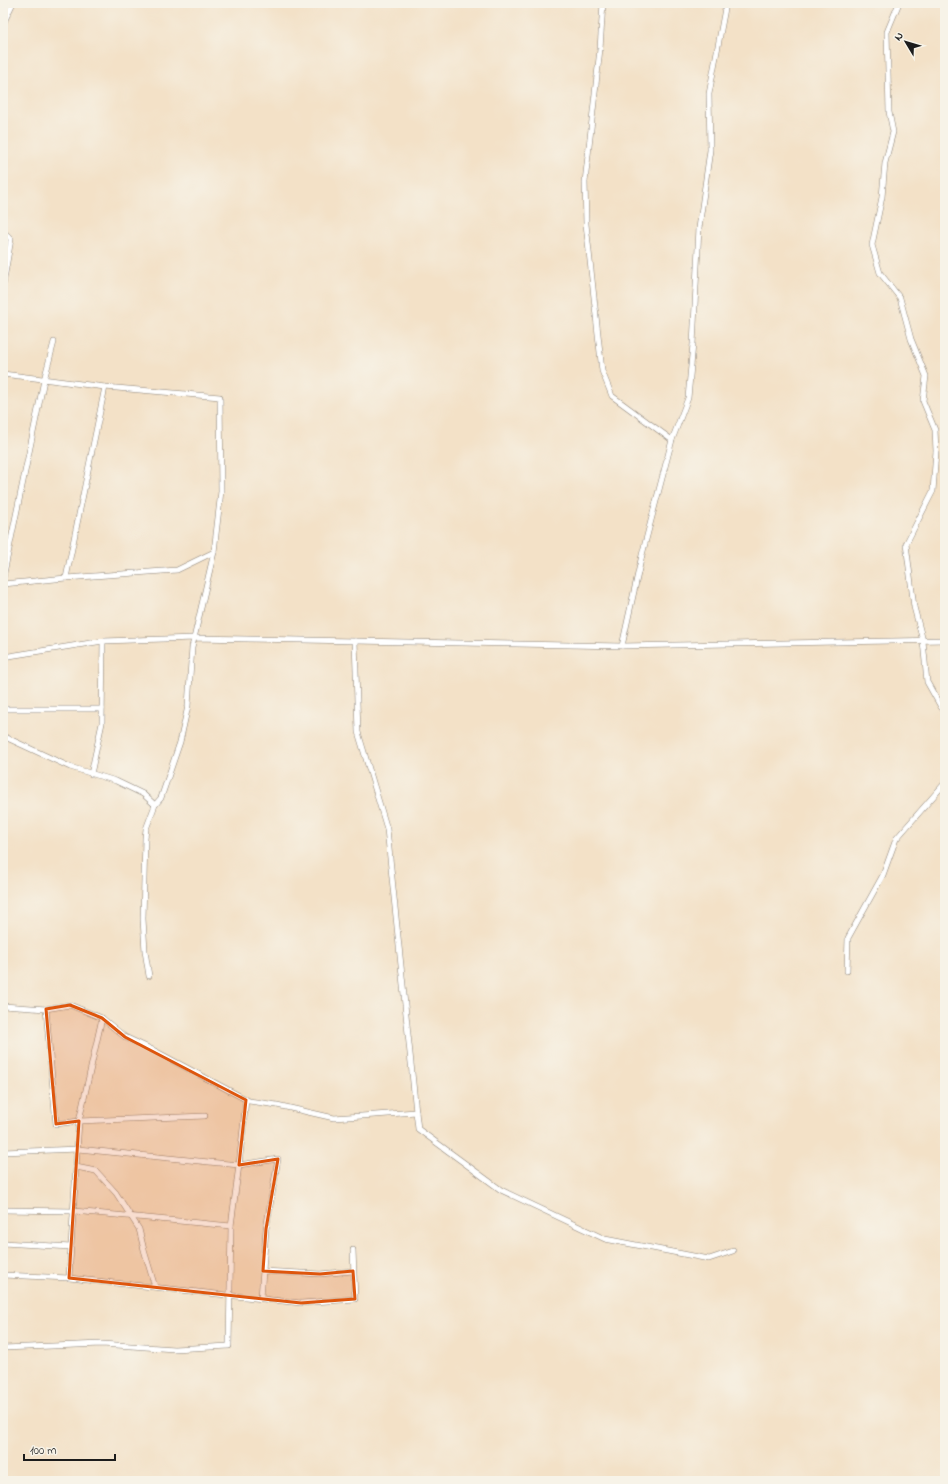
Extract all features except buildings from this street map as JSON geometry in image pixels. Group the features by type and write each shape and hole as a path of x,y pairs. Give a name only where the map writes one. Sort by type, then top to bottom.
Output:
{"street":[{"path":"3,24 12,3"},
{"path":"603,3 600,49 585,182 586,224 602,371 612,396 672,440"},
{"path":"622,646 642,555 672,440 688,398 699,228 710,150 709,94 726,3"},
{"path":"899,3 887,32 889,112 893,132 885,163 882,197 872,245 880,273 900,298 911,339 926,376 923,401 935,430 936,451 933,491 906,544 914,606 923,641 927,682 941,707 945,711"},
{"path":"3,231 12,238 3,284"},
{"path":"3,578 44,380 54,342"},
{"path":"3,374 105,387 220,397 221,491 214,552 192,647 188,706 180,742 161,798 155,805 146,829 143,919 145,951 149,976"},
{"path":"66,578 105,387"},
{"path":"3,584 177,570 214,552"},
{"path":"3,657 103,641 195,638 622,646 945,640"},
{"path":"91,774 102,723 103,641"},
{"path":"355,641 358,732 387,829 418,1129 501,1190 605,1239 709,1259 733,1251"},
{"path":"3,709 102,709"},
{"path":"3,736 70,767 116,781 143,794 155,805"},
{"path":"847,971 848,938 883,876 896,839 945,783"},
{"path":"3,1006 46,1009 70,1006 102,1018 125,1037 155,1051 246,1100 277,1105 334,1118 416,1112"},
{"path":"46,1009 56,1124 79,1121 205,1116"},
{"path":"69,1278 79,1121 102,1018"},
{"path":"3,1348 102,1344 174,1349 229,1346 231,1226 246,1100"},
{"path":"3,1152 78,1149 239,1165 278,1159 266,1229 261,1298"},
{"path":"76,1167 96,1171 116,1193 139,1229 155,1287"},
{"path":"3,1210 74,1211 231,1226"},
{"path":"3,1243 71,1247"},
{"path":"3,1275 69,1278 301,1303 355,1299 353,1250"},
{"path":"263,1271 320,1274 353,1271"}],"highlighted area":[{"path":"70,1005 102,1018 125,1037 246,1100 239,1165 278,1159 266,1229 263,1271 320,1274 353,1271 355,1299 301,1303 69,1278 79,1121 56,1124 46,1009"}]}
